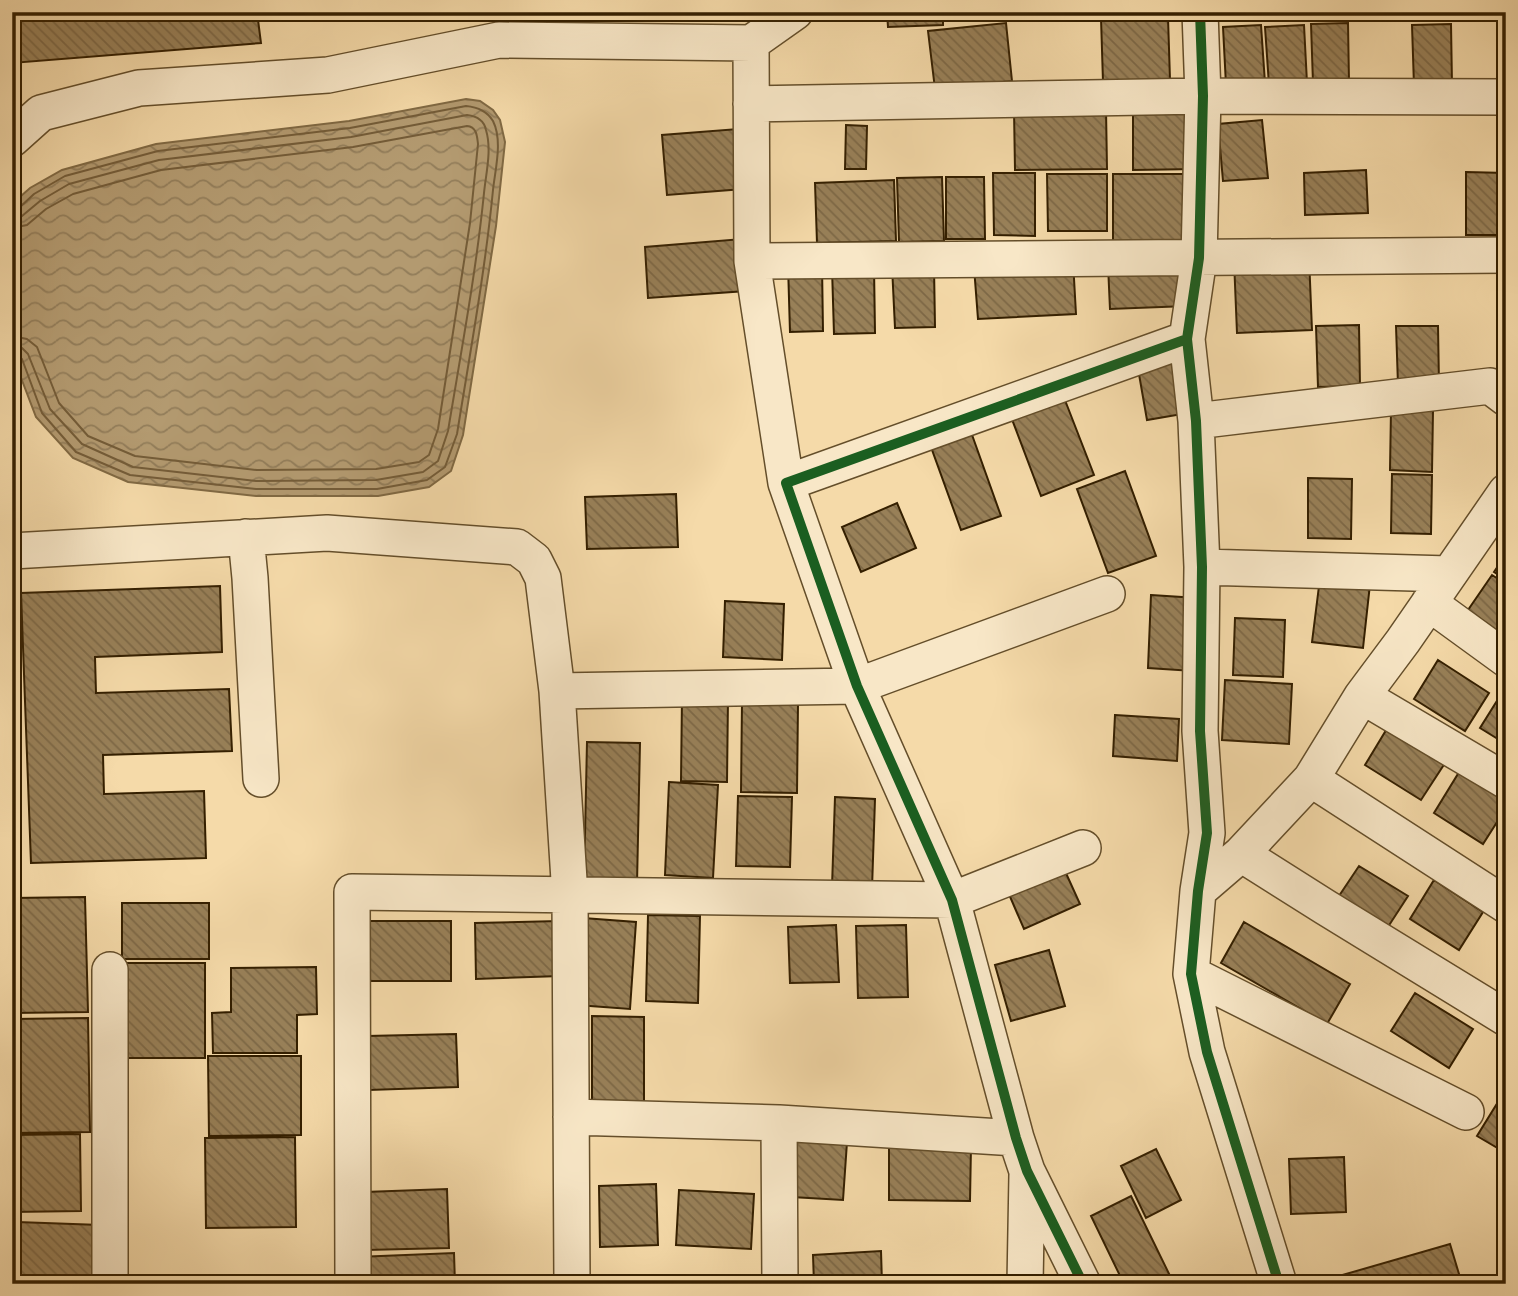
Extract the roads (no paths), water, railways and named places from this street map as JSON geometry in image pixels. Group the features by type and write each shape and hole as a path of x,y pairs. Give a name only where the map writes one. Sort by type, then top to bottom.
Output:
{"street":[{"path":"12,139 41,113 139,88 328,75 499,40 751,43 795,12"},
{"path":"1200,12 1203,96 1199,258 1187,339 1196,421 1202,567 1200,731 1208,833 1198,891 1191,974 1207,1052 1279,1284"},
{"path":"751,43 751,261 786,483 857,686 952,900 1027,1171 1083,1284"},
{"path":"751,104 1203,96 1506,97"},
{"path":"751,261 1506,255"},
{"path":"786,483 1187,339"},
{"path":"1196,421 1490,386 1506,398"},
{"path":"1198,891 1241,854 1311,779 1362,696 1506,492"},
{"path":"12,551 327,533 517,547 534,560 543,578 557,691 570,896 572,1284"},
{"path":"246,537 261,779"},
{"path":"1202,567 1449,574"},
{"path":"557,691 857,686 1107,594"},
{"path":"1429,603 1506,659"},
{"path":"1362,696 1506,781"},
{"path":"1311,779 1506,905"},
{"path":"353,1284 352,892 952,900 1083,848"},
{"path":"1241,854 1506,1018"},
{"path":"110,970 110,1284"},
{"path":"1191,974 1466,1112"},
{"path":"571,1117 779,1123 1016,1138"},
{"path":"779,1123 780,1284"},
{"path":"1025,1284 1027,1171"}],"water":[{"path":"466,99 480,101 493,110 500,120 505,142 496,226 463,435 451,471 429,487 378,496 256,496 128,482 73,458 36,417 12,350 12,204 30,188 62,170 156,144 349,121"}]}
